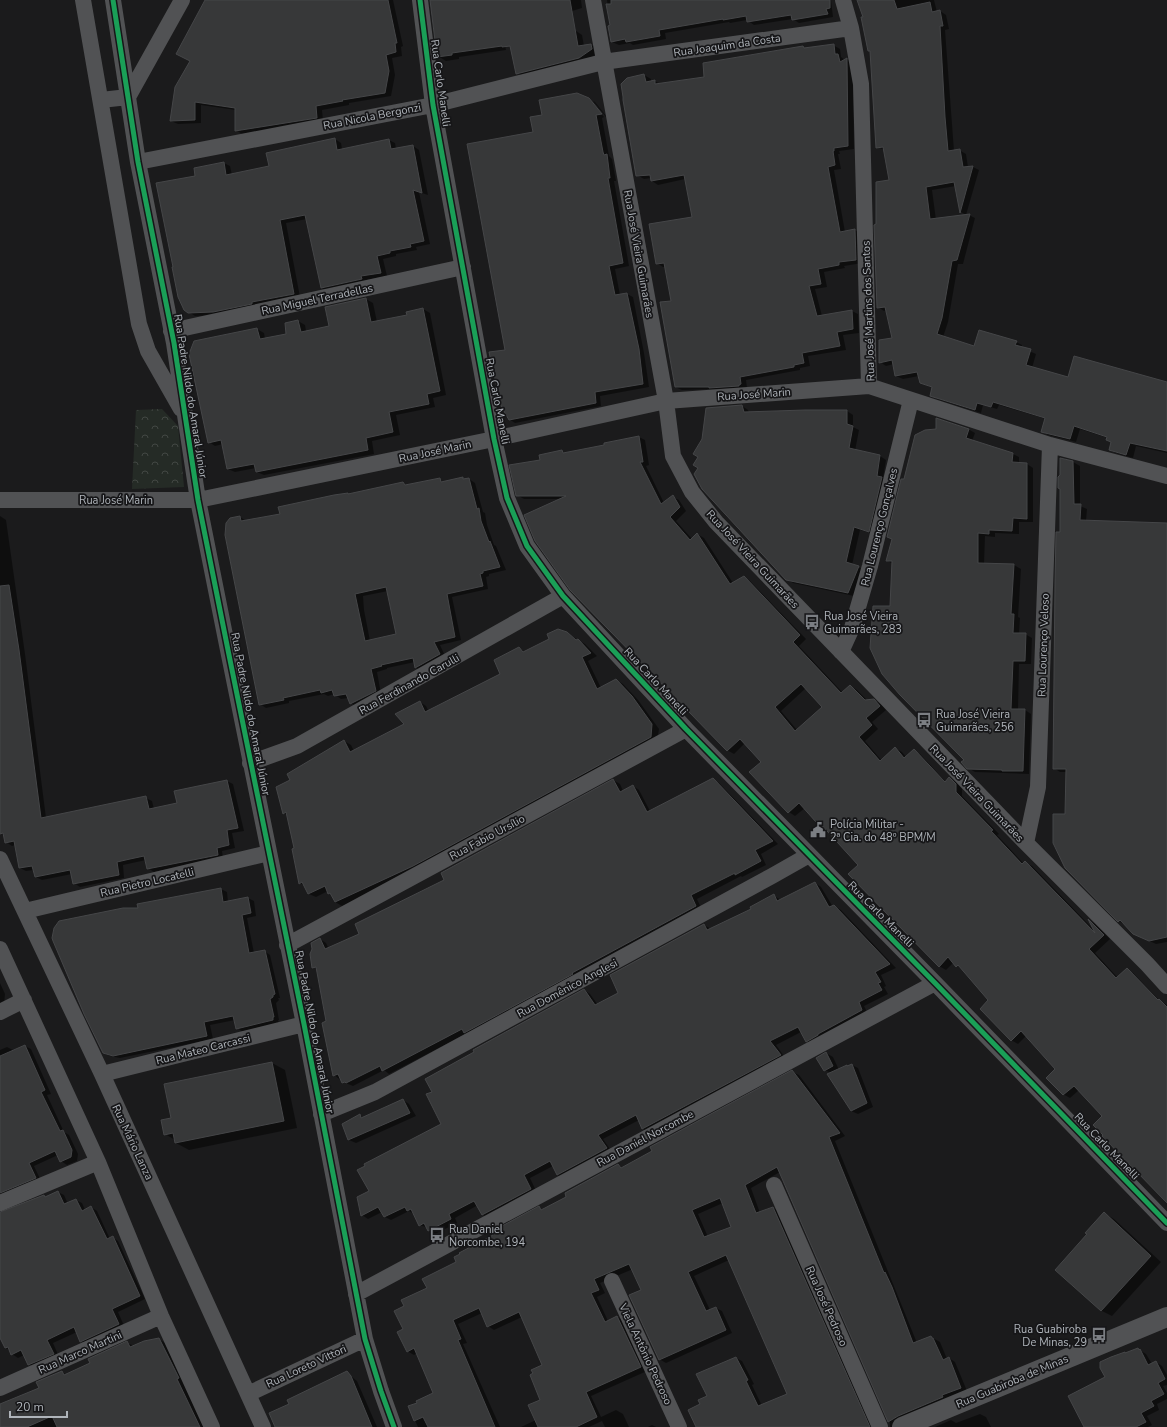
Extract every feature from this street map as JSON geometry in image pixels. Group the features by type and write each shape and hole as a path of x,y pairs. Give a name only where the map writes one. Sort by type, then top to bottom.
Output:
{"street":[{"name":"Rua Padre Nildo do Amaral Júnior","path":"83,0 139,324 148,351 187,420"},
{"name":"Rua Padre Nildo do Amaral Júnior","path":"113,0 138,162 174,343 187,420 198,500 304,1024 365,1339 394,1427"},
{"path":"101,100 128,97 182,0"},
{"name":"Rua Carlo Manelli","path":"420,0 433,105 494,439 507,498 527,546 563,596 686,729 935,983 1167,1223"},
{"name":"Rua José Vieira Guimarães","path":"592,0 666,401 673,456 692,492 716,522 1026,843 1142,958 1167,986"},
{"name":"Rua José Martins dos Santos","path":"843,0 851,28 861,84 869,386 1050,445 1167,476"},
{"name":"Rua Joaquim da Costa","path":"603,62 851,28"},
{"name":"Rua Nicola Bergonzi","path":"138,162 433,105 603,62"},
{"name":"Rua Miguel Terradellas","path":"171,331 463,267"},
{"name":"Rua José Marin","path":"0,500 198,500 494,439 666,401 869,386"},
{"name":"Rua Lourenço Gonçalves","path":"841,652 852,628 870,566 911,400"},
{"name":"Rua Lourenço Veloso","path":"1026,843 1038,787 1050,445"},
{"name":"Rua Ferdinando Carulli","path":"250,763 297,746 563,596"},
{"name":"Rua Fabio Ursílio","path":"287,945 686,729"},
{"name":"Rua Pietro Locatelli","path":"25,911 269,853"},
{"name":"Rua Domênico Anglesi","path":"321,1114 375,1092 809,855"},
{"name":"Rua Mário Lanza","path":"0,859 102,1074 263,1427"},
{"path":"0,949 98,1162 161,1316 212,1427"},
{"name":"Rua Daniel Norcombe","path":"356,1294 935,983"},
{"path":"0,1012 24,1000"},
{"name":"Rua Mateo Carcassi","path":"102,1074 304,1024"},
{"path":"0,1203 98,1162"},
{"name":"Rua José Pedroso","path":"774,1185 880,1427"},
{"name":"Viela Antônio Pedroso","path":"612,1281 679,1427"},
{"name":"Rua Marco Martini","path":"0,1388 161,1316"},
{"name":"Rua Guabiroba de Minas","path":"902,1427 1167,1317"},
{"name":"Rua Loreto Vittori","path":"248,1394 365,1339"}],"green space":[{"path":"162,409 178,426 184,487 132,489 136,410"}],"building":[{"path":"205,0 388,0 397,43 395,43 396,52 386,55 389,71 385,93 316,106 317,118 235,131 235,108 195,102 195,120 170,121 175,87 190,61 176,54"},
{"path":"430,0 570,0 578,46 591,44 592,49 579,58 516,74 510,46 452,53 452,55 437,57"},
{"path":"611,0 830,0 830,8 826,9 828,14 792,20 791,15 747,22 746,16 659,30 660,36 626,42 625,39 611,42 608,26 610,25 606,4 611,4"},
{"path":"857,0 894,0 897,9 930,2 932,12 940,10 943,26 940,26 948,151 960,149 963,167 973,166 960,213 954,182 926,187 930,219 970,214 957,260 952,261 942,318 937,334 974,346 979,330 1017,341 1015,345 1031,349 1026,365 1068,377 1074,356 1167,382 1167,451 1130,443 1126,455 1109,450 1111,442 1106,440 1107,437 1074,426 1070,439 1041,432 1045,418 993,402 991,407 977,403 975,410 930,396 932,387 920,383 917,372 895,376 892,360 879,363 879,340 892,338 885,307 877,308 874,225 876,224 876,182 889,180 883,147 876,148 870,51 868,51 861,17 863,17"},
{"path":"834,44 835,54 838,54 840,62 847,58 848,146 834,148 835,165 828,167 840,232 855,229 856,260 839,262 839,265 818,269 821,284 809,286 817,316 852,310 853,329 837,332 840,346 802,353 804,363 794,365 794,367 740,377 741,384 739,386 709,388 675,387 660,302 671,301 664,263 656,264 649,224 692,217 684,175 651,181 650,175 636,176 621,84 627,78 644,74 646,82 655,80 655,84 704,77 703,63 803,46 804,48"},
{"path":"577,93 589,98 602,114 596,115 603,152 604,155 607,154 610,178 608,178 623,263 609,266 615,295 627,293 639,349 643,384 595,392 596,403 509,420 501,406 489,352 505,350 467,144 533,132 530,117 542,115 539,100"},
{"path":"335,138 337,150 389,139 391,149 413,145 422,193 413,190 424,241 410,244 411,247 390,251 390,253 377,256 381,273 361,276 362,279 321,288 305,215 280,220 294,294 252,302 252,304 213,312 188,313 184,310 178,297 156,183 195,176 194,168 224,162 226,175 269,166 266,153"},
{"path":"366,298 371,322 407,315 406,312 423,308 440,391 427,394 429,404 389,412 393,432 366,438 368,450 256,472 254,464 227,469 221,440 208,443 189,354 194,341 257,328 260,339 286,334 285,323 298,320 301,332 329,326 325,307"},
{"path":"742,405 744,412 847,410 847,424 853,426 849,448 880,455 877,476 882,477 869,532 854,527 846,562 859,566 848,593 786,580 702,489 694,474 698,468 693,465 698,457 693,454 702,439 706,408"},
{"path":"936,418 969,429 966,438 1013,453 1012,462 1027,463 1027,519 1013,518 1012,531 989,530 989,534 978,533 978,563 1014,564 1011,614 1014,614 1013,633 1026,633 1025,661 1013,661 1011,709 1025,709 1023,771 967,769 961,762 964,760 900,695 882,674 870,648 873,606 890,606 892,561 886,561 892,539 887,537 901,479 904,479 915,435 925,430 936,429"},
{"path":"639,436 643,462 640,462 661,504 673,495 680,507 670,517 690,540 697,533 730,584 744,576 800,635 793,642 841,693 850,685 865,700 874,699 880,706 866,718 872,725 859,737 880,761 895,747 904,758 914,749 945,782 949,777 956,784 956,792 993,830 991,831 1022,864 1025,861 1095,933 1088,919 1104,935 1089,949 1116,978 1127,968 1158,1000 1159,999 1167,1007 1167,1203 1093,1125 1102,1116 1074,1086 1063,1095 1046,1078 1055,1069 1021,1031 1011,1041 980,1009 988,1000 958,965 956,967 948,957 939,967 848,874 858,865 817,820 816,822 799,803 788,813 749,772 761,762 740,739 727,751 570,590 535,541 524,515 566,496 516,496 509,465 540,460 539,455 562,450 563,453 604,445 604,443","holes":["801,684 822,707 795,731 775,707"]},
{"path":"1060,458 1073,461 1074,504 1081,504 1080,520 1167,523 1167,937 1149,941 1133,934 1120,920 1118,922 1065,868 1053,843 1053,814 1065,814 1066,769 1053,769 1056,532 1060,532 1060,489 1058,488 1058,477 1060,475"},
{"path":"463,477 463,479 469,478 477,509 479,508 481,521 500,567 483,571 483,573 480,574 483,586 447,594 455,637 434,642 440,654 415,668 413,658 381,665 382,666 371,669 376,691 350,704 346,694 334,696 332,690 321,693 320,690 259,705 225,535 226,523 230,518 240,516 241,521 280,514 278,507 403,482 405,485 440,478 441,482","holes":["386,587 396,634 365,641 355,594"]},
{"path":"9,585 41,818 146,796 149,809 177,803 174,791 227,780 238,828 227,830 229,845 217,848 218,855 147,869 144,856 117,862 119,875 73,884 70,870 35,877 32,866 19,868 14,841 5,843 3,833 0,834 0,586"},
{"path":"558,629 567,632 576,640 578,639 591,653 582,657 597,689 616,679 632,696 652,724 651,737 413,866 335,902 330,893 328,894 325,886 308,894 302,882 299,884 292,849 294,848 286,812 283,814 276,787 290,780 287,774 344,740 350,752 404,724 395,714 420,701 425,712 500,674 494,660 519,647 523,652 549,639 547,634"},
{"path":"713,778 773,841 755,850 761,861 735,875 735,873 691,895 696,906 464,1033 462,1029 382,1071 380,1066 346,1083 342,1083 338,1074 333,1076 322,1023 326,1021 316,967 312,968 310,954 312,949 311,943 320,938 325,949 359,934 355,924 444,880 441,873 613,779 620,792 633,785 647,812"},
{"path":"815,882 829,907 834,905 890,964 875,972 881,982 878,983 882,990 859,1002 862,1010 806,1042 798,1027 770,1041 781,1055 642,1129 636,1115 598,1135 607,1148 557,1175 550,1161 524,1175 531,1189 482,1215 474,1201 449,1214 451,1219 428,1231 424,1223 419,1226 411,1209 407,1211 405,1207 384,1217 378,1207 361,1216 357,1197 369,1191 357,1170 365,1166 364,1164 441,1124 426,1094 432,1092 425,1079 474,1052 473,1050 584,989 595,1005 618,993 610,975 704,924 707,930 751,909 750,907 774,894 777,901"},
{"path":"221,888 223,902 248,897 251,913 242,915 249,953 265,950 275,994 270,999 274,1017 273,1020 236,1029 233,1016 204,1022 207,1036 113,1056 103,1053 84,1014 52,938 54,928 59,921 123,908 138,908 137,904"},
{"path":"25,1045 45,1090 41,1092 60,1131 63,1130 72,1150 71,1157 60,1162 55,1151 29,1163 36,1178 0,1193 0,1056"},
{"path":"826,1052 833,1066 824,1071 816,1058"},
{"path":"272,1062 284,1121 175,1143 173,1133 164,1135 161,1120 171,1118 164,1084"},
{"path":"852,1064 867,1103 851,1111 827,1074"},
{"path":"792,1070 840,1133 829,1137 884,1273 885,1272 892,1287 913,1343 931,1336 943,1360 949,1357 961,1388 942,1395 943,1397 898,1416 888,1422 777,1167 745,1185 756,1213 773,1207 870,1427 696,1427 688,1410 700,1404 698,1400 707,1396 696,1374 736,1357 748,1380 746,1381 758,1406 787,1394 726,1255 688,1272 706,1311 716,1307 726,1330 659,1360 629,1295 641,1290 629,1264 594,1279 599,1290 591,1293 605,1322 617,1316 641,1367 586,1392 597,1417 576,1427 538,1427 528,1405 540,1400 530,1375 533,1373 531,1370 542,1365 519,1312 487,1327 479,1308 453,1320 461,1339 458,1340 495,1427 428,1427 423,1417 414,1421 408,1406 417,1403 416,1401 433,1393 414,1348 407,1352 397,1332 403,1329 394,1311 404,1306 401,1300 427,1288 422,1279 456,1262 454,1257 493,1235 491,1232 539,1206 541,1210 566,1197 565,1193 618,1164 621,1168 652,1151 650,1147","holes":["720,1198 731,1227 704,1237 692,1210"]},
{"path":"403,1099 410,1113 348,1140 342,1124 360,1114 361,1118"},
{"path":"58,1191 64,1204 76,1199 82,1211 91,1206 107,1239 113,1236 140,1296 112,1309 119,1324 80,1342 74,1327 47,1340 54,1354 28,1365 21,1350 11,1355 8,1347 5,1348 0,1338 0,1212 44,1195 45,1197"},
{"path":"1104,1212 1151,1256 1101,1311 1055,1270 1087,1234 1085,1233"},
{"path":"159,1338 179,1378 177,1379 200,1427 57,1427 52,1416 27,1427 0,1427 0,1404 39,1388 36,1382 62,1371 64,1375 90,1363 88,1359 127,1341 130,1347 144,1341"},
{"path":"1138,1348 1139,1350 1140,1349 1148,1365 1156,1361 1165,1379 1158,1383 1164,1394 1151,1401 1154,1406 1141,1413 1146,1422 1136,1427 1084,1427 1068,1396 1105,1377 1100,1368 1100,1362"},
{"path":"347,1371 351,1376 372,1427 275,1427 269,1413 289,1404 287,1400"}],"cycle path":[{"path":"113,0 138,162 174,343 198,500 304,1024 365,1339 394,1427"},
{"path":"420,0 433,105 494,439 507,498 527,546 563,596 686,729 935,983 1167,1223"}],"place":[{"name":"Rua José Vieira Guimarães, 283","path":"812,622"},
{"name":"Rua José Vieira Guimarães, 256","path":"924,720"},
{"name":"Polícia Militar - 2ª Cia. do 48º BPM/M","path":"818,830"},
{"name":"Rua Daniel Norcombe, 194","path":"437,1235"},
{"name":"Rua Guabiroba De Minas, 29","path":"1099,1335"}]}
